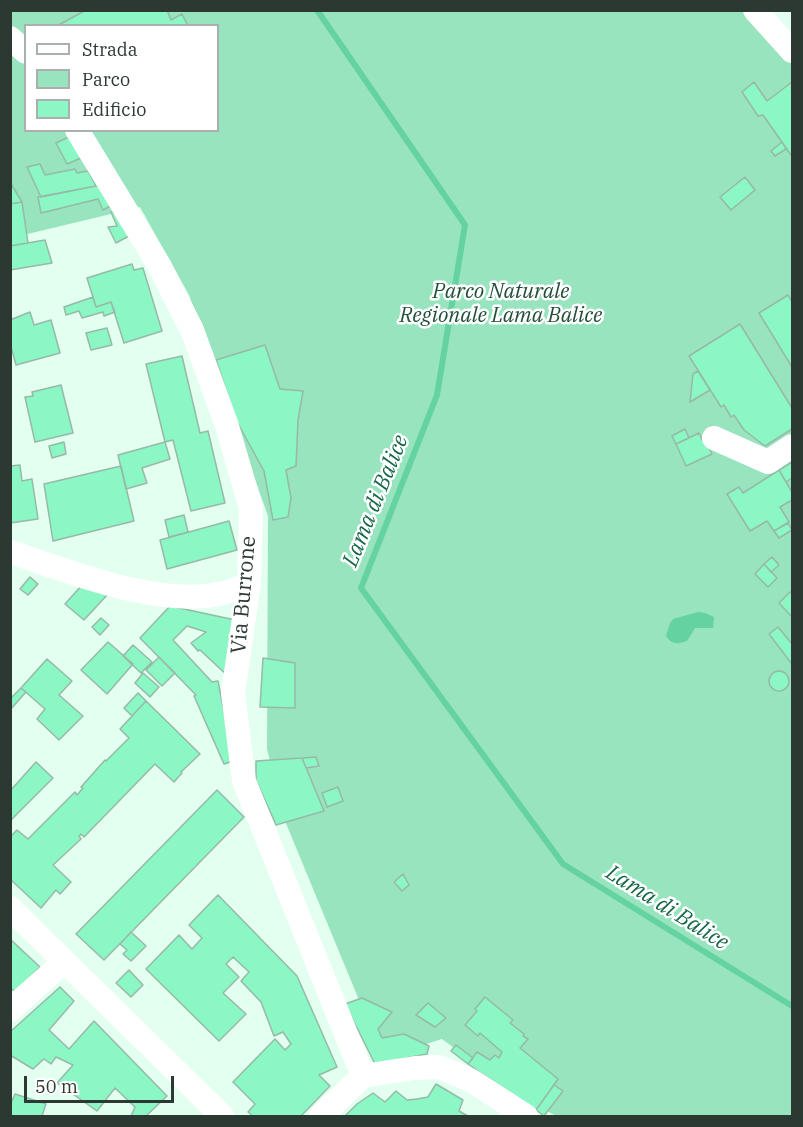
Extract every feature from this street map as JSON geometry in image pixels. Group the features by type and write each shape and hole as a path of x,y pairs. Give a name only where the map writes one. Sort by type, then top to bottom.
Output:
{"street":[{"path":"755,10 792,51"},
{"path":"10,38 24,50"},
{"name":"Via Burrone","path":"78,132 159,265 192,330 226,423 251,508 249,584 233,693 244,781 363,1076"},
{"path":"714,438 768,462 792,446"},
{"path":"10,552 111,584 184,597 221,594 249,584"},
{"path":"10,908 222,1116"},
{"path":"10,1010 64,962"},
{"path":"321,1116 363,1076 414,1068 439,1067 472,1081 526,1116"}],"green space":[{"name":"Parco Naturale Regionale Lama Balice","path":"10,11 750,11 792,58 792,1116 556,1116 516,1094 442,1039 383,1058 285,821 267,749 268,516 189,295 140,207 11,238"}],"shaded area":[{"path":"698,612 714,617 713,628 695,628 687,641 681,643 668,639 666,636 673,619"}],"building":[{"path":"86,10 167,10 171,20 182,14 187,24 61,24"},
{"path":"754,82 767,101 792,82 791,155 763,115 758,116 742,92"},
{"path":"71,136 81,158 67,164 56,143"},
{"path":"782,142 786,149 775,156 771,151"},
{"path":"40,164 45,175 75,169 77,173 88,171 96,186 41,197 27,167"},
{"path":"745,177 755,190 731,210 720,197"},
{"path":"10,182 22,202 10,204"},
{"path":"101,185 114,204 103,210 98,199 41,213 38,197"},
{"path":"22,202 28,243 10,246 10,204"},
{"path":"116,211 129,236 116,243 108,227 117,226 111,212"},
{"path":"45,240 52,263 10,270 10,246"},
{"path":"132,264 134,270 143,268 162,331 124,343 111,302 96,307 87,278"},
{"path":"788,295 792,302 792,367 759,313"},
{"path":"93,297 96,307 111,302 115,312 104,316 103,312 82,318 79,311 66,315 64,307"},
{"path":"30,312 34,325 51,320 60,353 16,365 10,343 10,320"},
{"path":"740,324 792,408 792,429 765,446 744,430 734,415 731,417 724,405 721,407 689,356"},
{"path":"107,328 112,345 91,350 86,333"},
{"path":"265,345 280,389 303,391 298,420 296,466 286,470 291,498 288,517 273,520 264,471 236,420 216,360"},
{"path":"182,356 200,433 208,431 225,503 191,511 173,440 165,442 146,364"},
{"path":"698,371 710,390 690,402 693,374"},
{"path":"61,385 73,433 35,442 25,397 33,396 32,392"},
{"path":"685,429 689,438 676,444 672,436"},
{"path":"699,433 702,440 705,439 712,454 686,466 676,444"},
{"path":"64,442 66,454 52,458 49,446"},
{"path":"165,442 170,459 142,468 147,483 126,489 118,455"},
{"path":"792,462 792,478 786,482 779,470"},
{"path":"20,465 22,481 32,479 38,519 10,523 10,466"},
{"path":"121,466 134,521 53,541 44,484"},
{"path":"779,470 792,492 792,500 780,507 789,522 774,531 767,521 750,531 727,494 739,487 743,493"},
{"path":"184,515 188,532 169,537 165,520"},
{"path":"229,521 237,550 167,569 160,540"},
{"path":"788,523 792,530 779,538 774,531"},
{"path":"772,557 779,565 771,572 764,564"},
{"path":"764,564 777,578 768,587 755,574"},
{"path":"30,577 38,584 28,595 20,589"},
{"path":"82,585 108,594 84,620 65,604"},
{"path":"790,592 792,594 792,617 779,603"},
{"path":"170,606 240,621 230,678 191,643 206,632 187,626 173,640 212,682 218,681 227,727 240,759 224,764 194,696 196,695 140,638"},
{"path":"101,618 109,625 100,635 92,627"},
{"path":"778,627 792,644 792,664 769,634"},
{"path":"108,642 133,664 107,694 81,670"},
{"path":"133,645 152,662 141,673 123,656"},
{"path":"159,657 175,673 162,686 146,670"},
{"path":"263,658 295,663 295,708 260,707"},
{"path":"47,659 72,681 59,695 83,716 59,740 37,719 45,709 21,688"},
{"path":"779,671 786,674 789,681 786,688 779,691 772,688 769,681 772,674"},
{"path":"143,673 159,687 150,697 135,683"},
{"path":"21,688 26,692 10,710 10,699"},
{"path":"138,693 146,701 132,716 124,708"},
{"path":"146,701 200,754 174,782 155,764 84,837 81,834 79,836 81,839 53,865 71,882 60,894 56,890 41,908 10,879 10,837 17,830 28,839 75,792 77,795 83,788 81,787 105,760 129,738 120,729"},
{"path":"316,757 319,766 306,768 302,758"},
{"path":"302,758 324,811 276,825 256,780 256,761"},
{"path":"36,762 53,778 10,821 10,791"},
{"path":"338,787 343,801 327,807 322,793"},
{"path":"217,790 244,817 104,960 76,934"},
{"path":"403,874 409,885 402,891 394,882"},
{"path":"218,895 297,976 337,1067 319,1075 330,1086 301,1116 253,1116 248,1112 255,1104 233,1082 275,1039 285,1050 291,1044 283,1032 274,1036 261,1002 241,981 249,972 233,957 226,964 239,977 223,993 246,1014 219,1041 146,969 179,935 192,949 202,938 189,925"},
{"path":"131,932 146,946 131,961 123,954 127,950 120,944"},
{"path":"10,939 40,967 16,991 10,989"},
{"path":"129,970 143,985 131,997 116,983"},
{"path":"60,987 74,1001 49,1030 69,1049 94,1021 167,1096 146,1116 131,1116 135,1107 115,1088 97,1111 57,1083 73,1065 56,1057 51,1064 44,1059 33,1069 10,1055 10,1032"},
{"path":"485,997 513,1020 510,1023 528,1039 520,1048 558,1079 536,1110 468,1064 477,1052 490,1060 495,1055 499,1058 502,1052 480,1033 478,1036 465,1025"},
{"path":"362,998 392,1012 378,1029 382,1038 404,1034 429,1046 427,1054 375,1064 345,1004"},
{"path":"428,1003 446,1018 435,1027 416,1015"},
{"path":"456,1045 473,1058 468,1064 451,1051"},
{"path":"436,1084 463,1100 459,1111 468,1116 345,1116 373,1093 385,1102 396,1091 407,1100 417,1099 428,1097"},
{"path":"554,1085 563,1091 544,1116 536,1110"},
{"path":"15,1094 46,1104 42,1116 10,1116 10,1105"}],"waterway":[{"name":"Lama di Balice","path":"317,10 465,225 437,395 361,588 563,864 792,1006"}]}
